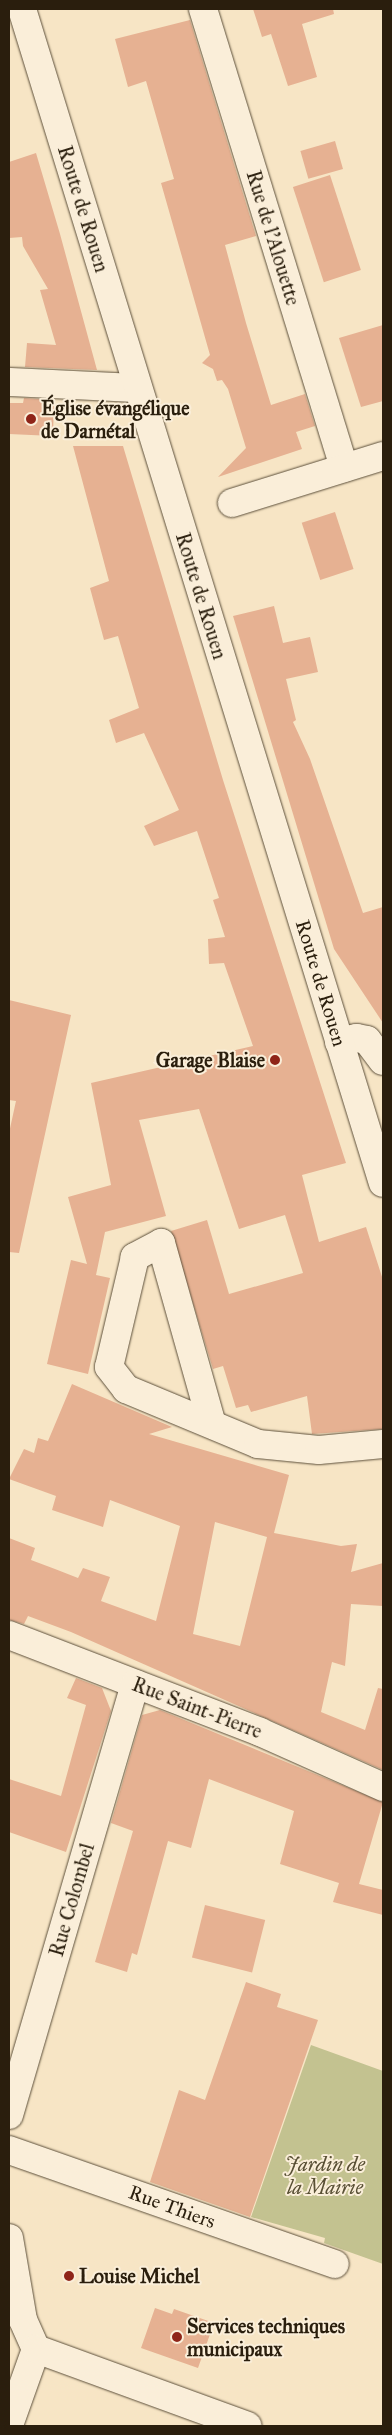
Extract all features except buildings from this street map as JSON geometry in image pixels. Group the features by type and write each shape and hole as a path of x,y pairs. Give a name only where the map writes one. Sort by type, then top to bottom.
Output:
{"street":[{"name":"Route de Rouen","path":"22,9 383,1184"},
{"name":"Rue de l'Alouette","path":"203,9 344,468"},
{"path":"9,382 138,388"},
{"path":"232,503 383,456"},
{"path":"339,1042 357,1038 367,1040 383,1061"},
{"path":"211,1421 161,1243 135,1257 109,1367 126,1388 211,1421 258,1444 319,1450 383,1444"},
{"name":"Rue Saint-Pierre","path":"9,1635 260,1732 383,1787"},
{"name":"Rue Colombel","path":"9,2115 135,1684"},
{"name":"Rue Thiers","path":"9,2150 335,2264"},
{"path":"9,2238 23,2320 36,2349 9,2425"},
{"path":"36,2349 247,2426"}],"green space":[{"name":"Jardin de la Mairie","path":"311,2045 383,2071 383,2264 324,2243 325,2238 251,2217"}],"place":[{"name":"Église évangélique de Darnétal","path":"31,419"},
{"name":"Garage Blaise","path":"275,1060"},
{"name":"Louise Michel","path":"69,2276"},
{"name":"Services techniques municipaux","path":"177,2337"}]}
